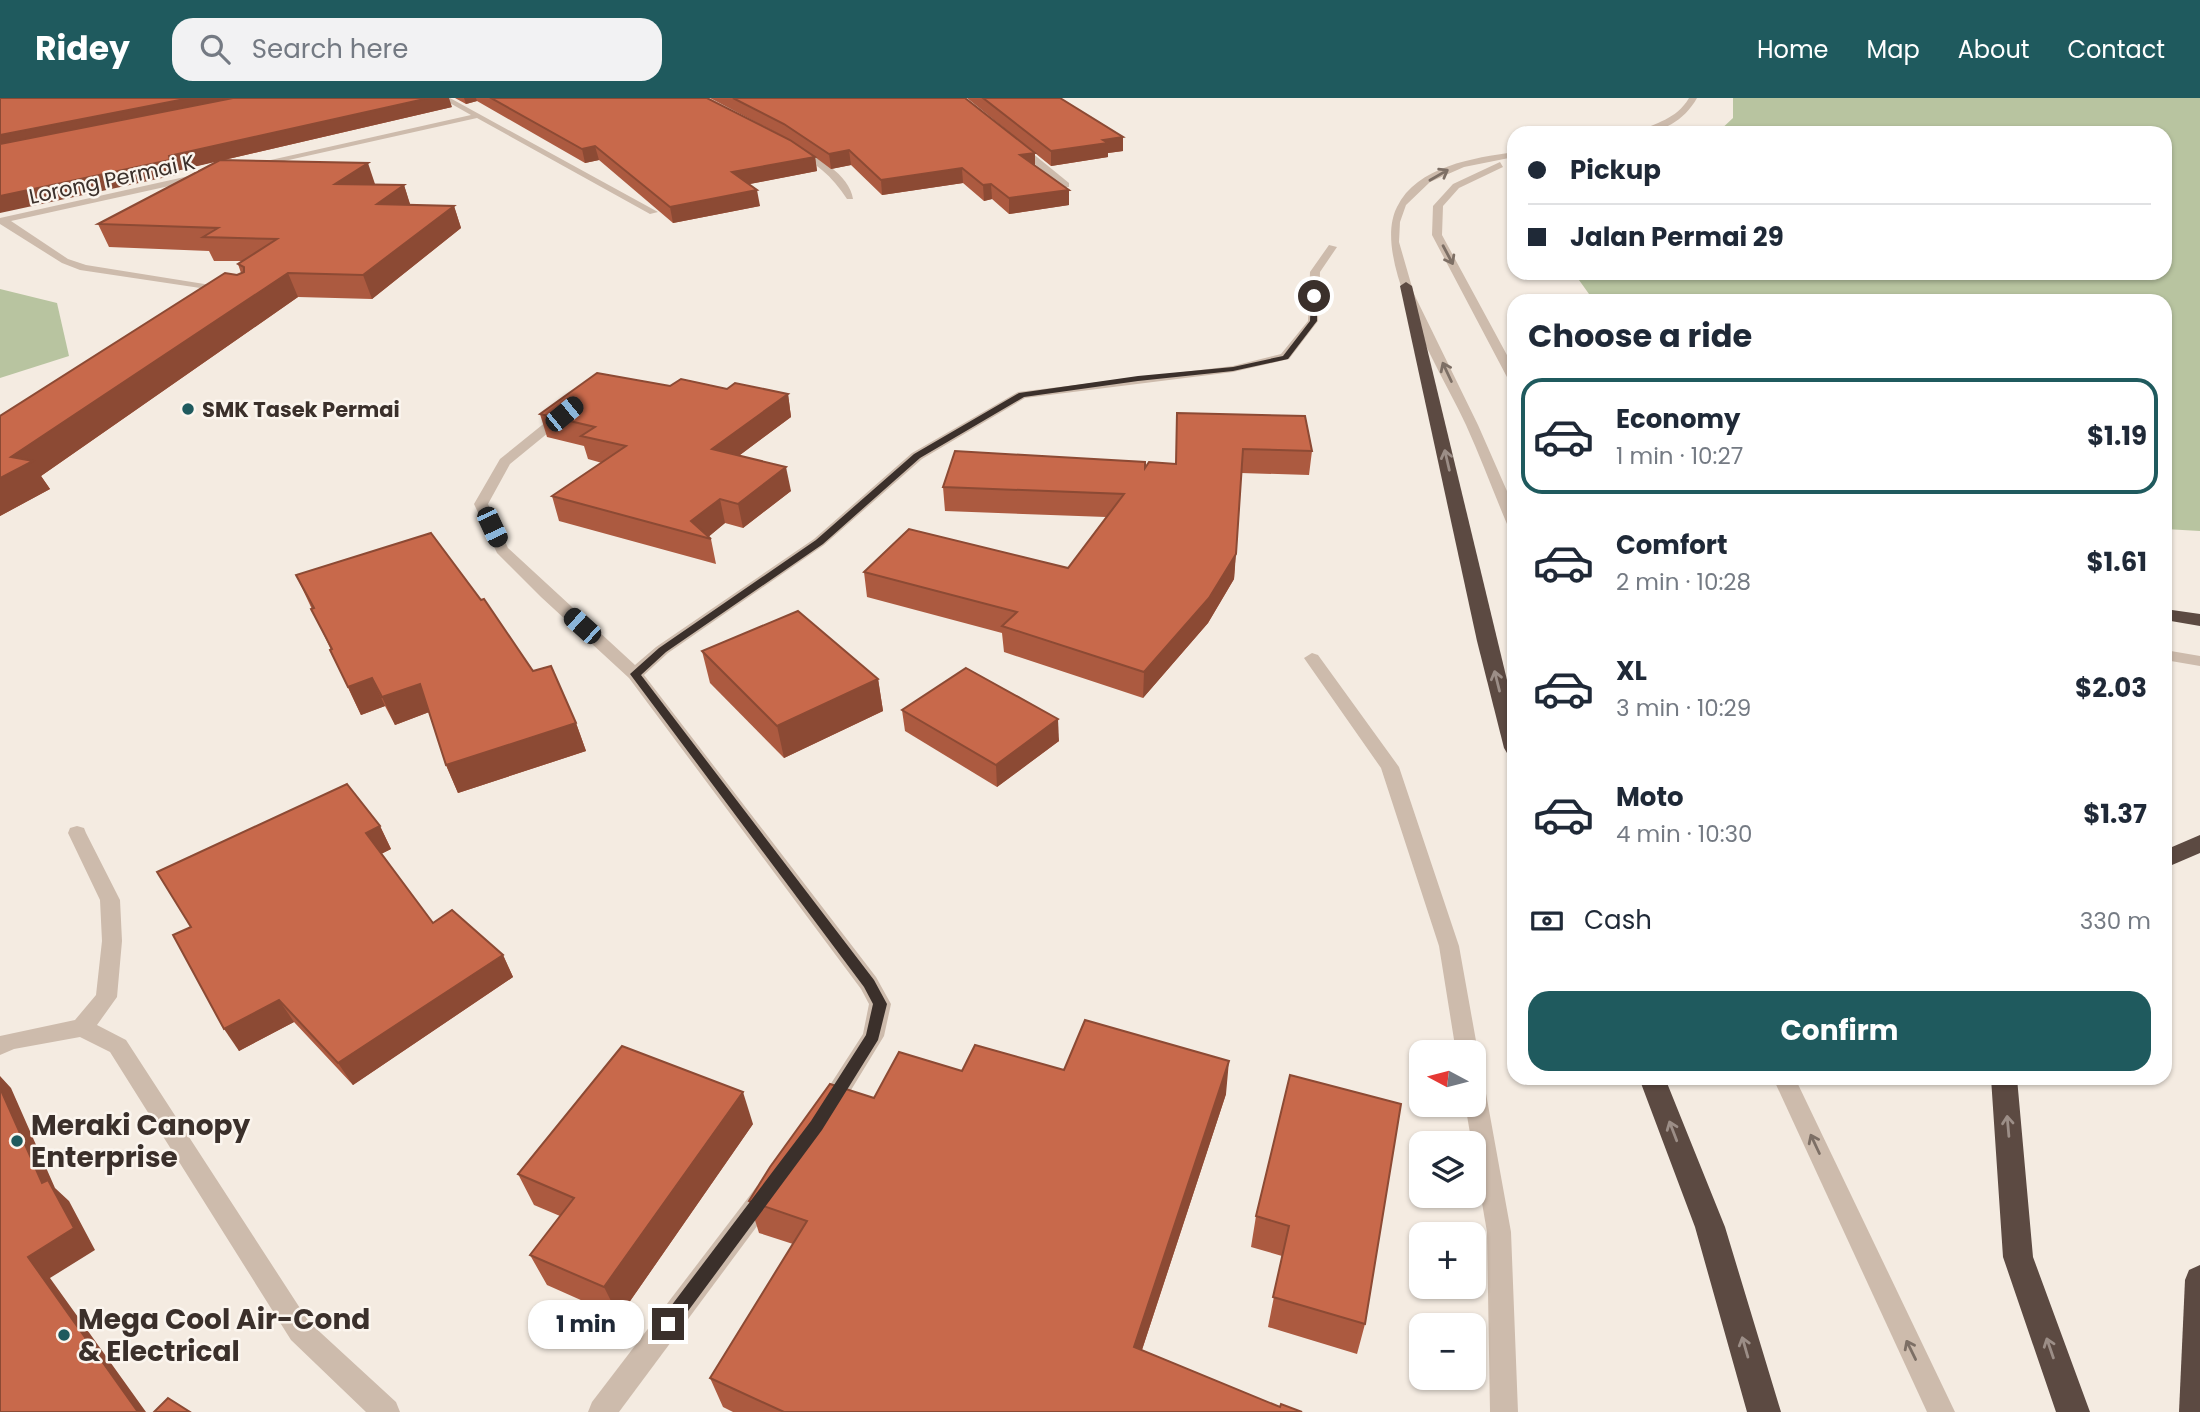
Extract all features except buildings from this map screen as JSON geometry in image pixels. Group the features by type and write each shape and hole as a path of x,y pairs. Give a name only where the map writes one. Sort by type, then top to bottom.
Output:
{"highway":[{"path":"1406,286 1486,641 1507,721"},
{"path":"2172,616 2200,620"},
{"path":"2172,857 2200,843"},
{"path":"1655,1085 1710,1227 1764,1412"},
{"path":"2005,1085 2018,1257 2073,1412"},
{"path":"2196,1412 2200,1282"}],"street":[{"path":"445,98 653,212"},
{"path":"1659,126 1673,121 1688,109 1693,98"},
{"path":"246,167 477,116"},
{"path":"1012,142 1066,185"},
{"path":"787,146 816,158 842,182 850,197"},
{"path":"1507,155 1452,167 1424,183 1405,201 1395,222 1395,247 1406,286 1472,424 1507,507"},
{"path":"1507,163 1490,168 1456,186 1438,206 1437,235 1507,366"},
{"name":"Lorong Permai K","path":"2,221 206,176"},
{"path":"2,221 65,261 84,268 234,292"},
{"path":"635,674 662,650 819,542 917,456 1022,395 1233,369 1285,357 1313,321 1315,272 1332,247"},
{"path":"574,406 505,462 481,504 502,550 546,594 635,674 869,983 880,1004 873,1036 817,1125"},
{"path":"2172,656 2200,661"},
{"path":"1312,658 1390,767 1449,946 1465,1040"},
{"path":"77,833 110,900 112,941 106,997 82,1028"},
{"path":"0,1046 11,1041 82,1028 118,1046 300,1331 386,1412"},
{"path":"1787,1085 1941,1412"},
{"path":"1479,1117 1499,1232 1504,1412"},
{"path":"602,1412 775,1180"}],"green space":[{"path":"1733,98 2200,98 2200,531 2172,529 2172,294 1589,294 1579,280 2172,280 2172,126 1724,126 1733,118"},
{"path":"0,289 57,303 69,356 0,378"}],"place":[{"name":"SMK Tasek Permai","path":"188,409"},
{"name":"Meraki Canopy Enterprise","path":"17,1141"},
{"name":"Mega Cool Air-Cond & Electrical","path":"64,1335"}],"route":[{"path":"668,1324 817,1125 873,1036 880,1004 869,983 635,674 662,650 819,542 917,456 1022,395 1233,369 1285,357 1313,321 1314,296"}]}
